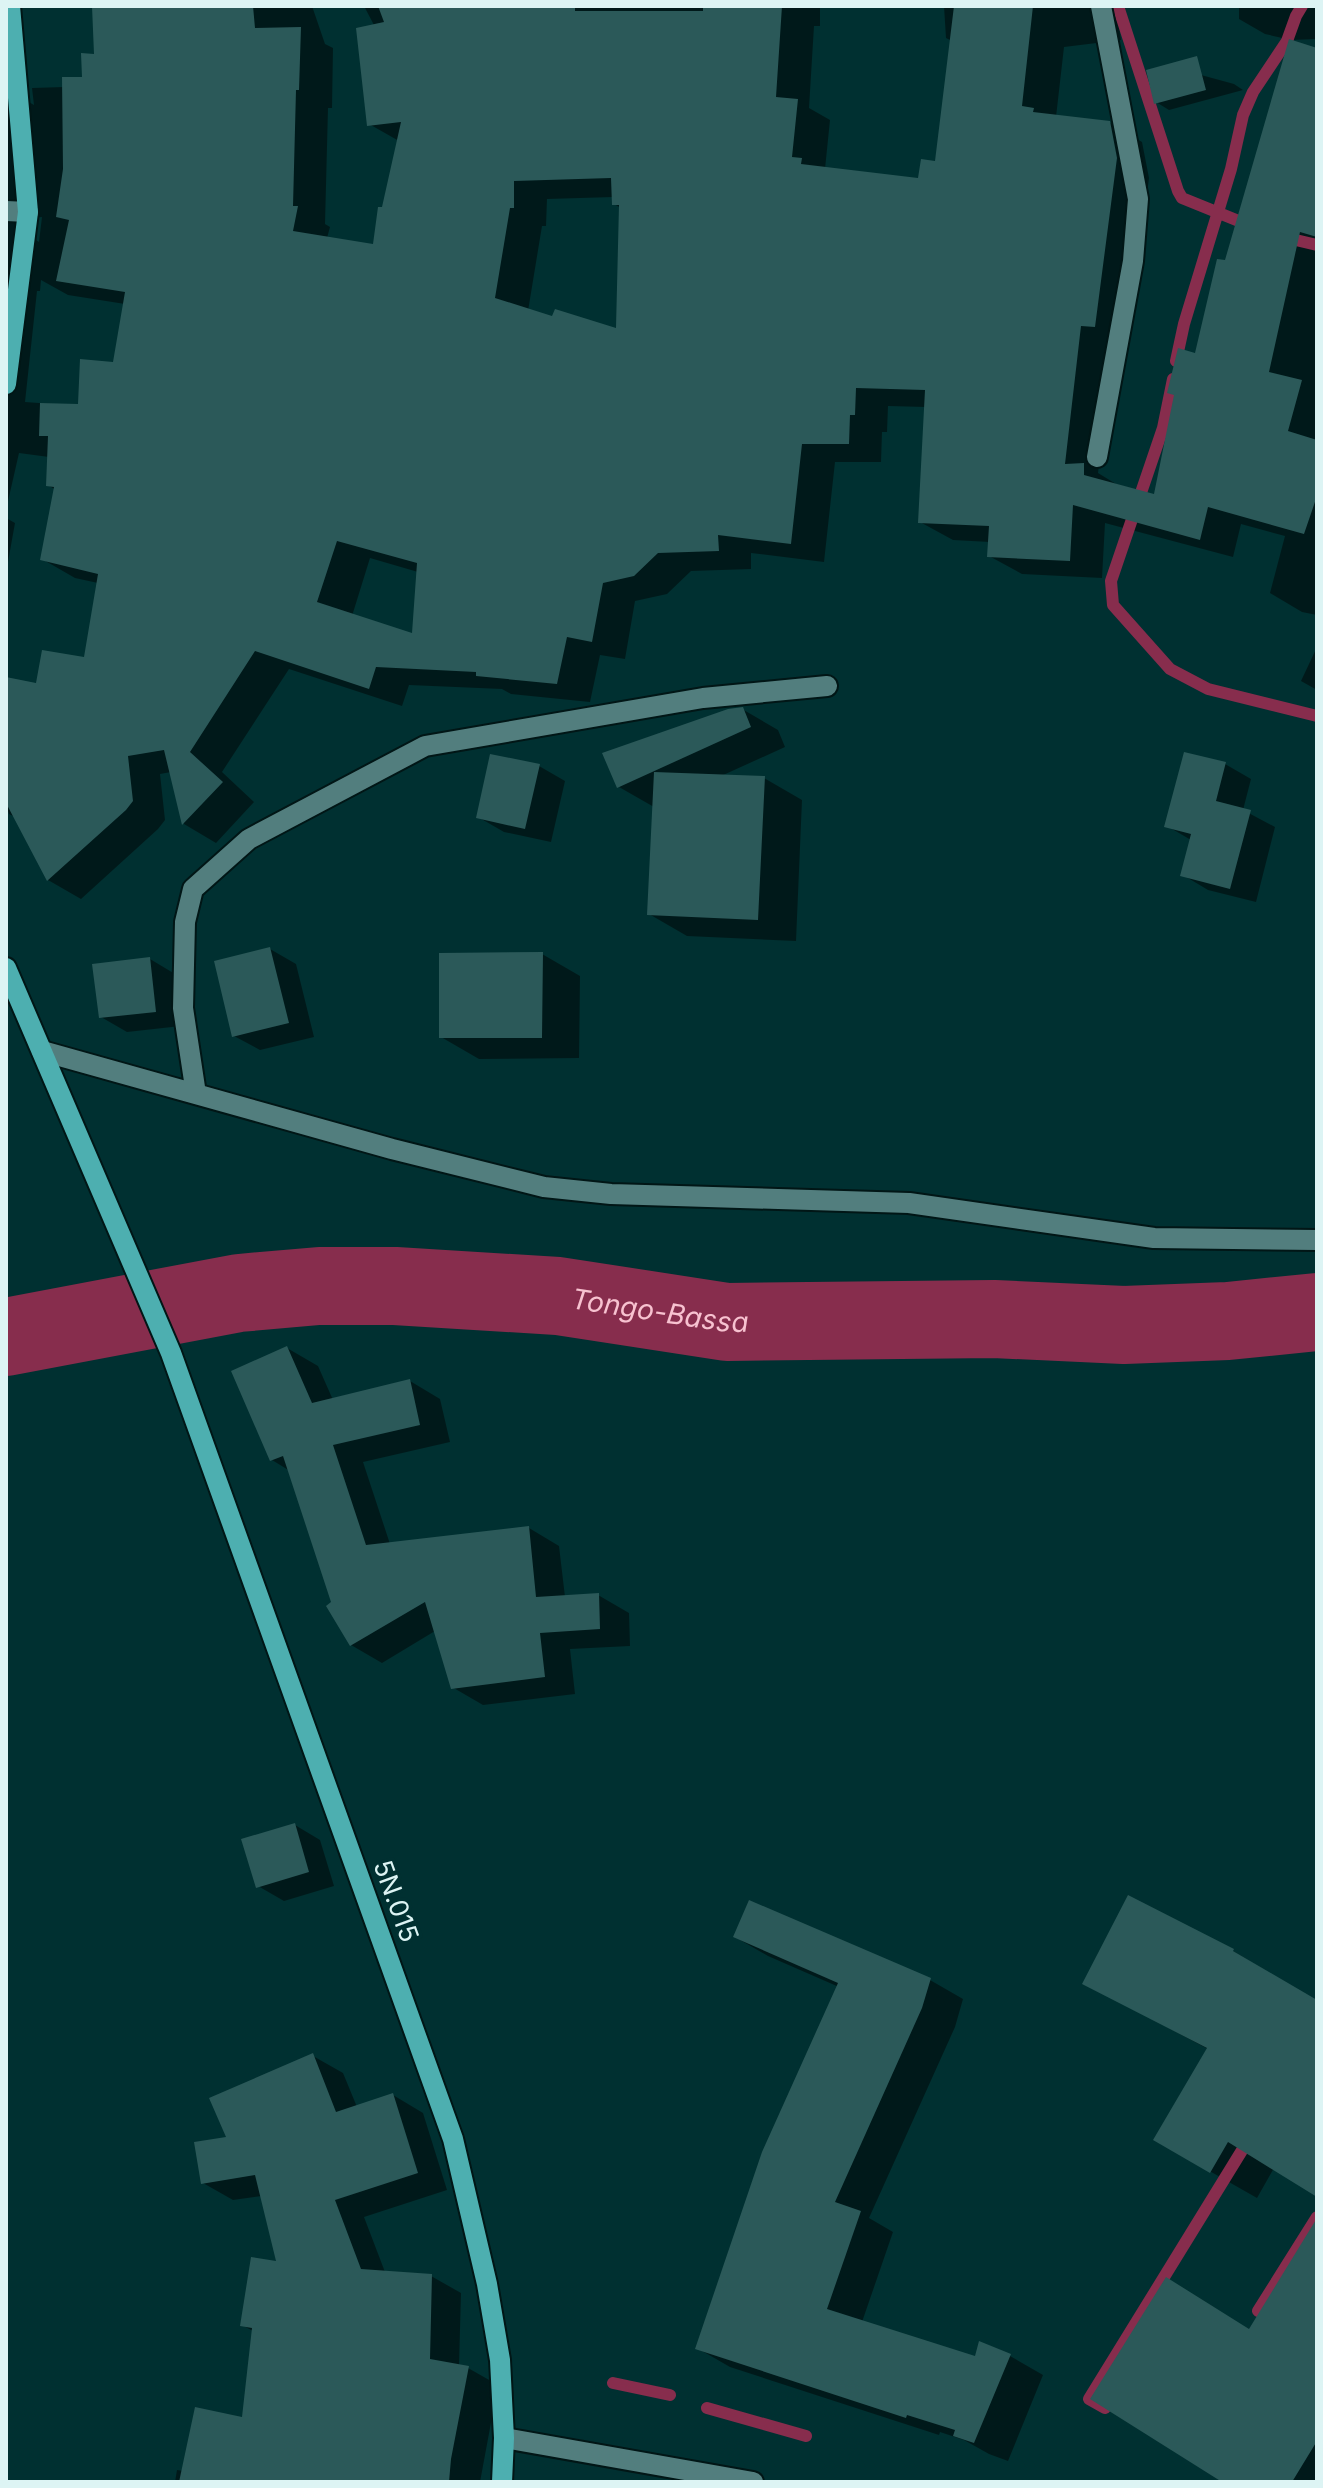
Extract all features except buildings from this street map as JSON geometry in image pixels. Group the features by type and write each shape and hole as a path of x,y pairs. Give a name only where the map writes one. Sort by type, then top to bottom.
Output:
{"main road":[{"path":"6,384 28,212 10,6"},
{"name":"5N.015","path":"6,968 171,1353 453,2139 500,2360 504,2438 502,2482"}],"street":[{"path":"1097,457 1133,261 1138,199 1101,6"},
{"path":"6,211 28,212"},
{"path":"196,1094 183,1008 185,922 193,889 249,839 425,746 703,698 827,686"},
{"path":"42,1051 392,1149 544,1187 611,1194 909,1203 1154,1238 1317,1240"},
{"path":"504,2438 753,2482"}],"waterway":[{"path":"1118,6 1182,198 1251,226"},
{"path":"1176,361 1184,324 1231,169 1243,115 1253,92 1287,41 1302,6"},
{"path":"1283,237 1317,245"},
{"path":"1173,379 1163,428 1111,581 1113,605 1170,669 1208,689 1317,716"},
{"name":"Tongo-Bassa","path":"6,1337 239,1293 319,1286 395,1286 558,1296 727,1322 994,1319 1124,1325 1228,1321 1317,1312"},
{"path":"1105,2408 1089,2399 1249,2139"},
{"path":"1258,2311 1317,2217"},
{"path":"613,2383 670,2395"},
{"path":"707,2408 806,2436"}]}
